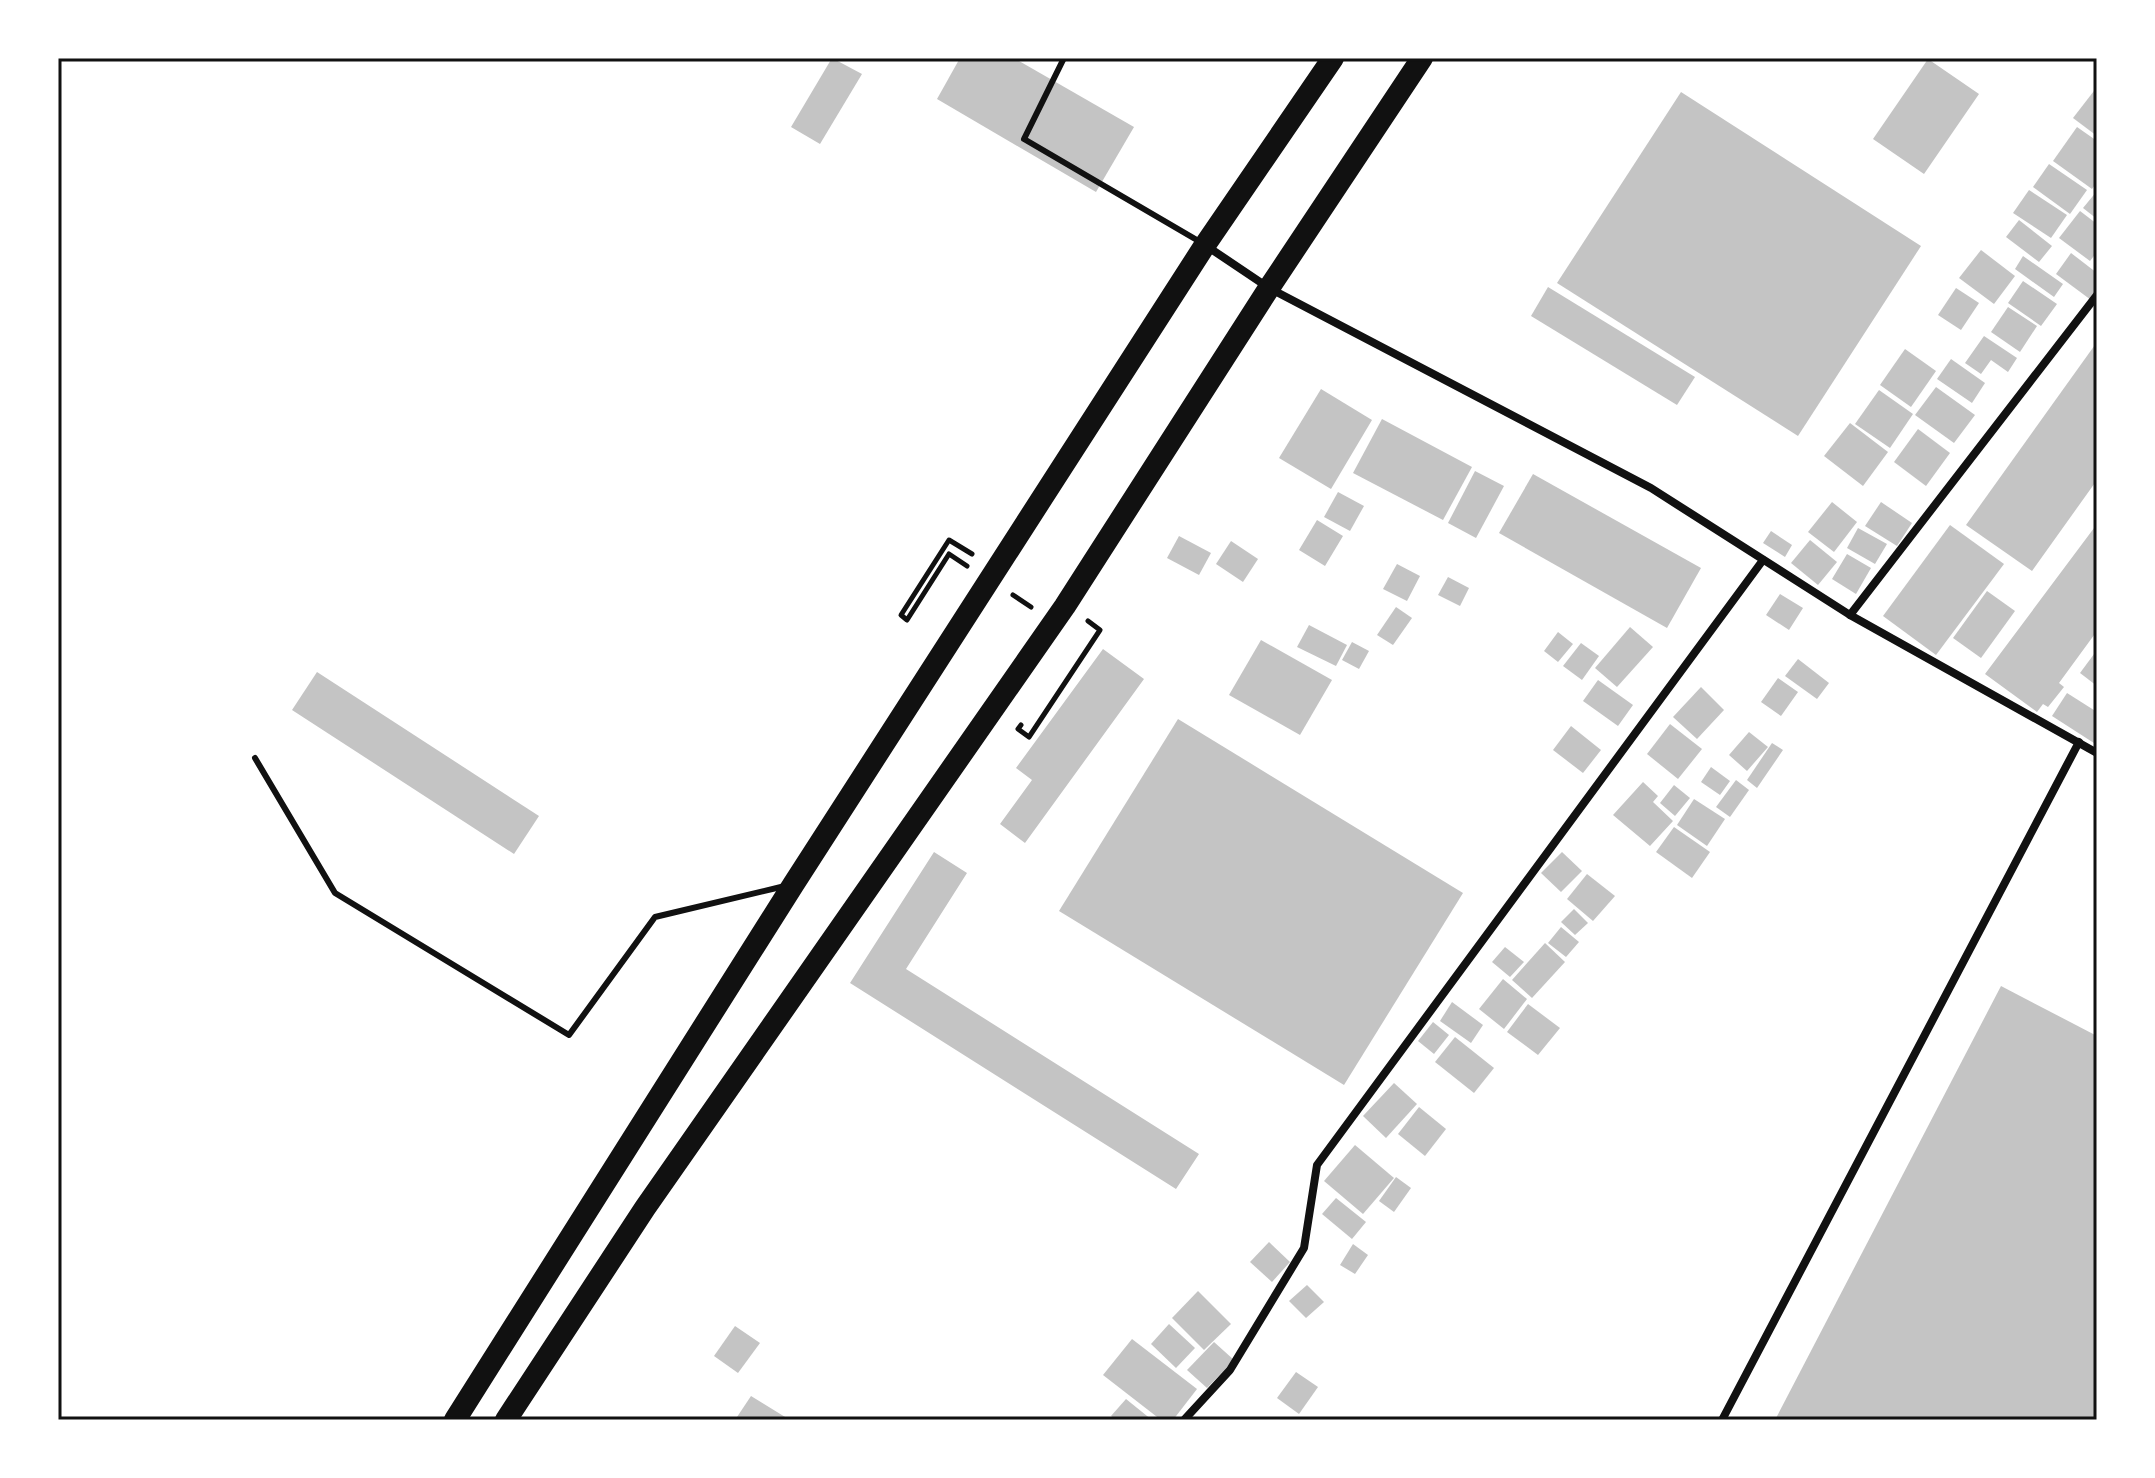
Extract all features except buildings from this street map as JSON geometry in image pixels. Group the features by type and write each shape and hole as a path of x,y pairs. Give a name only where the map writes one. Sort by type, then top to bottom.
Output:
{"highway":[{"path":"455,1420 793,885 1205,245 1333,58"},
{"path":"506,1420 645,1208 1065,606 1269,288 1422,58"}],"street":[{"path":"1205,245 1269,288 1651,488 1850,615 2097,753"},
{"path":"1850,615 2097,295"},
{"path":"1184,1420 1230,1370 1304,1248 1317,1165 1763,560"},
{"path":"1722,1420 2079,742"}],"lane":[{"path":"1064,58 1024,139 1205,245"},
{"path":"255,758 335,893 569,1035 655,917 793,885"}],"path":[{"path":"949,540 901,615 907,620 949,554"},
{"path":"1027,716 1018,729 1029,737 1100,630"}]}
